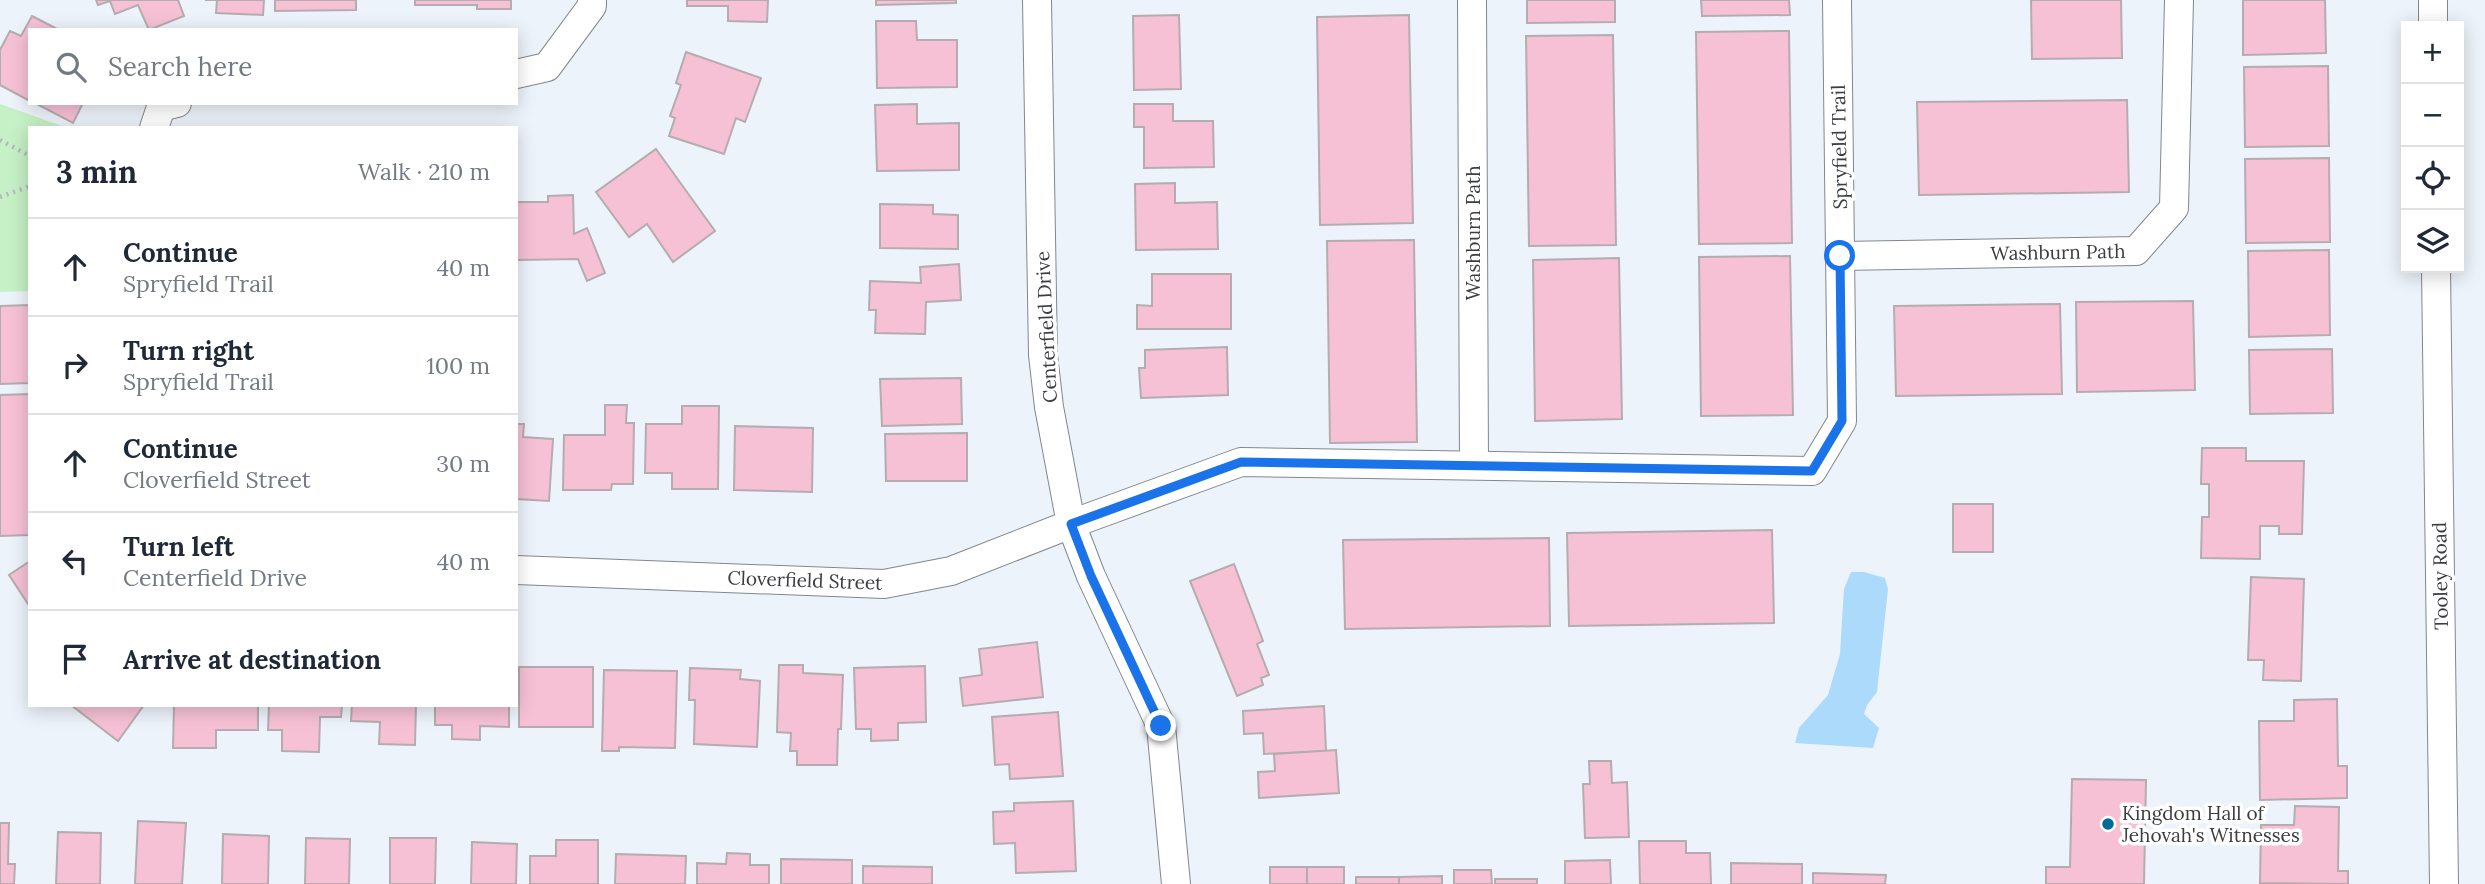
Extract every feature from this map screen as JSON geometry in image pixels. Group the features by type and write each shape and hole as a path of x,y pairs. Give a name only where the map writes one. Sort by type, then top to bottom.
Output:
{"street":[{"path":"518,74 547,67 592,6 592,0"},
{"name":"Centerfield Drive","path":"1037,0 1043,355 1049,407 1071,524 1091,576 1161,726 1176,884"},
{"name":"Washburn Path","path":"1472,0 1474,465"},
{"name":"Spryfield Trail","path":"1241,462 1812,471 1842,421 1837,0"},
{"name":"Washburn Path","path":"1840,256 2136,251 2174,208 2179,0"},
{"path":"2433,0 2433,21"},
{"path":"155,126 162,107 170,105"},
{"name":"Tooley Road","path":"2436,273 2444,884"},
{"name":"Cloverfield Street","path":"518,570 884,584 951,571 1241,462"}],"path":[{"path":"0,140 28,155"},
{"path":"0,197 28,187"}],"green space":[{"path":"0,104 62,126 28,126 28,291 0,292"}],"water":[{"path":"1851,572 1864,572 1885,578 1888,589 1877,692 1864,714 1879,728 1873,748 1795,743 1799,728 1828,695 1840,654 1844,589"}],"building":[{"path":"96,0 178,0 184,16 148,28 138,5 115,14 110,1 98,5"},
{"path":"217,0 264,0 263,15 216,13"},
{"path":"275,0 356,0 356,10 275,11"},
{"path":"415,0 511,0 511,9 477,9 477,5 415,5"},
{"path":"687,0 768,0 767,22 728,21 728,6 687,6"},
{"path":"876,0 956,0 956,3 876,5"},
{"path":"1527,0 1615,0 1615,22 1527,23"},
{"path":"1701,0 1789,0 1790,15 1702,16"},
{"path":"2031,0 2121,0 2122,58 2032,59"},
{"path":"2243,0 2325,0 2326,53 2243,55"},
{"path":"1179,15 1181,89 1134,90 1133,16"},
{"path":"1409,15 1413,223 1320,225 1317,17"},
{"path":"32,16 55,28 28,28 28,100 0,85 0,50 10,31 21,36"},
{"path":"876,21 916,21 917,40 957,40 957,87 877,88"},
{"path":"1789,31 1792,243 1699,244 1696,32"},
{"path":"1613,35 1616,245 1529,246 1526,36"},
{"path":"686,52 761,78 745,122 736,118 724,154 669,136 675,118 670,116 681,85 676,83"},
{"path":"2328,66 2329,146 2245,147 2244,67"},
{"path":"2127,100 2129,192 1919,195 1917,102"},
{"path":"917,104 917,124 959,123 959,170 877,171 875,105"},
{"path":"1134,104 1173,104 1173,121 1213,121 1214,167 1144,168 1144,127 1134,127"},
{"path":"39,105 82,105 73,123"},
{"path":"656,149 715,231 673,262 647,224 629,237 596,192"},
{"path":"2329,158 2330,242 2246,243 2245,159"},
{"path":"1175,183 1175,203 1217,202 1218,249 1136,250 1135,184"},
{"path":"573,195 574,234 587,228 605,273 587,281 578,259 518,260 518,202 548,202 548,196"},
{"path":"880,204 933,205 933,214 958,215 958,249 880,248"},
{"path":"1414,240 1417,442 1330,443 1327,241"},
{"path":"2329,250 2330,335 2249,337 2248,251"},
{"path":"1790,256 1793,415 1701,416 1699,257"},
{"path":"1619,258 1622,419 1535,421 1533,260"},
{"path":"959,264 961,300 926,302 925,334 875,333 876,310 869,310 870,281 921,283 920,267"},
{"path":"1152,274 1231,274 1231,329 1137,329 1137,305 1152,306"},
{"path":"2193,301 2195,390 2077,392 2076,302"},
{"path":"2060,304 2062,394 1896,396 1894,306"},
{"path":"28,305 28,383 0,384 0,306"},
{"path":"1227,347 1228,395 1141,398 1139,368 1145,368 1145,350"},
{"path":"2332,349 2333,413 2250,414 2249,350"},
{"path":"961,378 962,424 882,426 880,379"},
{"path":"28,394 28,535 0,536 0,395"},
{"path":"605,405 627,405 626,423 634,423 633,484 612,484 611,490 563,490 564,435 605,435"},
{"path":"682,406 719,406 718,489 672,489 672,473 645,473 646,424 682,424"},
{"path":"518,424 524,424 523,437 553,439 549,501 518,499"},
{"path":"735,426 813,428 812,492 734,490"},
{"path":"967,433 967,481 886,481 885,434"},
{"path":"2202,448 2246,448 2246,461 2304,461 2302,534 2279,534 2279,526 2260,526 2260,559 2201,558 2202,517 2209,517 2209,484 2201,484"},
{"path":"1953,504 1993,504 1993,552 1953,552"},
{"path":"1772,530 1774,623 1569,626 1567,533"},
{"path":"1549,538 1550,626 1345,629 1343,540"},
{"path":"28,562 28,604 9,575"},
{"path":"1234,564 1263,641 1257,644 1269,675 1261,678 1263,685 1237,696 1190,581"},
{"path":"2251,577 2304,579 2301,681 2263,680 2264,660 2248,660"},
{"path":"1037,642 1043,697 963,706 960,678 982,675 979,649"},
{"path":"779,665 803,665 803,673 843,675 837,765 797,765 797,751 790,751 791,733 777,732"},
{"path":"925,666 926,722 898,723 898,740 871,741 871,729 856,729 854,668"},
{"path":"519,667 593,667 593,727 519,727"},
{"path":"690,668 741,670 740,679 760,681 757,747 694,744 695,700 689,700"},
{"path":"604,670 677,671 675,748 619,747 619,751 602,751"},
{"path":"2337,699 2338,766 2347,766 2347,798 2260,800 2259,721 2294,721 2294,700"},
{"path":"1324,706 1326,751 1264,754 1263,733 1244,734 1243,711"},
{"path":"74,707 143,707 118,741"},
{"path":"174,707 258,707 258,730 216,730 216,748 173,748"},
{"path":"269,707 342,707 341,717 320,717 319,752 282,751 282,730 268,730"},
{"path":"352,707 416,707 415,745 379,744 380,722 351,721"},
{"path":"435,707 509,707 509,727 480,726 480,740 452,739 452,725 435,725"},
{"path":"1058,712 1063,776 1010,779 1009,764 995,765 992,717"},
{"path":"1336,750 1339,793 1259,798 1258,772 1275,771 1274,754"},
{"path":"1589,761 1611,761 1612,783 1627,782 1629,837 1585,838 1583,784 1590,784"},
{"name":"Kingdom Hall of Jehovah's Witnesses","path":"2072,779 2146,780 2144,884 2046,884 2046,867 2070,867"},
{"path":"1073,801 1076,871 1016,873 1015,843 994,844 993,812 1014,811 1014,803"},
{"path":"2295,806 2339,807 2338,871 2348,871 2348,884 2260,883 2261,825 2294,825"},
{"path":"138,821 186,823 182,884 135,884"},
{"path":"0,823 9,823 8,864 15,864 14,884 0,884"},
{"path":"58,832 101,833 100,884 56,884"},
{"path":"223,834 269,836 268,884 222,884"},
{"path":"306,838 350,839 349,884 305,884"},
{"path":"390,838 436,838 435,884 390,884"},
{"path":"556,840 598,840 598,884 530,884 530,856 556,856"},
{"path":"1639,841 1686,841 1686,853 1710,853 1711,884 1640,884"},
{"path":"472,842 517,844 516,884 471,884"},
{"path":"727,853 750,854 750,865 769,865 769,884 697,884 697,863 726,864"},
{"path":"616,854 686,856 685,884 615,884"},
{"path":"781,859 852,860 852,884 781,884"},
{"path":"1610,860 1611,884 1565,884 1565,861"},
{"path":"1731,863 1802,864 1802,884 1731,884"},
{"path":"863,866 932,867 932,884 863,884"},
{"path":"1270,867 1307,867 1307,884 1270,884"},
{"path":"1307,867 1344,867 1344,884 1307,884"},
{"path":"1454,870 1491,870 1492,884 1454,884"},
{"path":"1813,873 1886,875 1885,884 1813,884"},
{"path":"1442,876 1442,884 1399,884 1399,877"},
{"path":"1356,877 1399,877 1399,884 1356,884"},
{"path":"1495,879 1537,879 1537,884 1495,884"}],"place":[{"name":"Kingdom Hall of Jehovah's Witnesses","path":"2108,824"}],"route":[{"path":"1161,726 1091,576 1071,524 1241,462 1812,471 1842,421 1840,256"}]}
